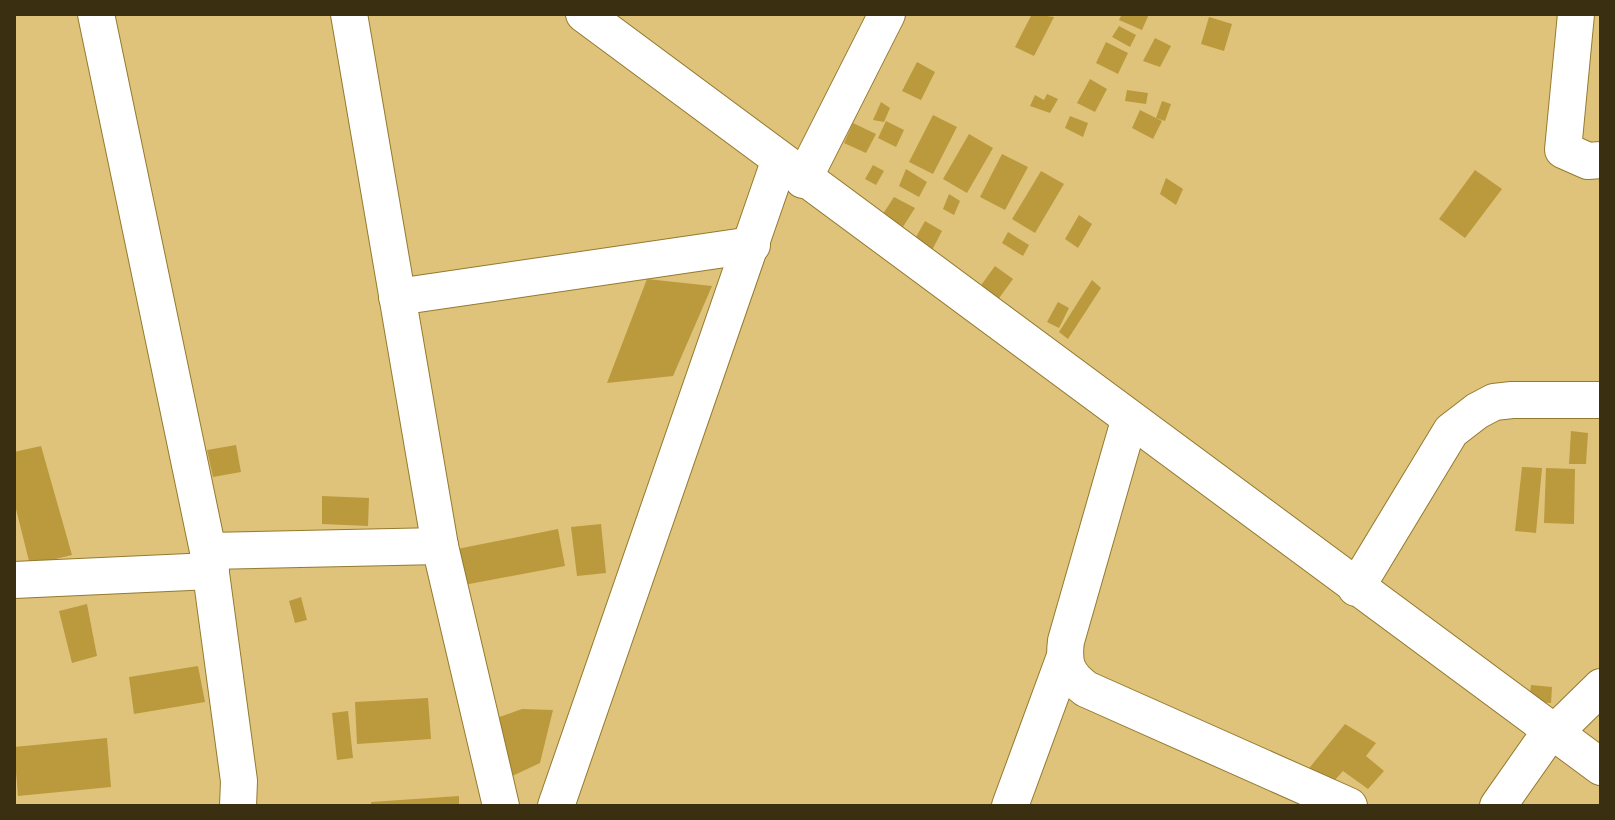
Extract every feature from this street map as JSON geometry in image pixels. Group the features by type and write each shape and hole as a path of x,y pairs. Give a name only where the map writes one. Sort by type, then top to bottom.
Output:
{"street":[{"path":"96,14 210,561 239,781 238,806"},
{"path":"349,14 440,546 501,806"},
{"path":"584,14 791,171 1601,767"},
{"path":"556,806 752,245 791,171 887,14"},
{"path":"1576,14 1563,150 1588,161 1601,160"},
{"path":"397,297 752,245"},
{"path":"1356,588 1451,431 1468,417 1494,402 1601,400"},
{"path":"1010,806 1064,659 1066,641 1129,421"},
{"path":"14,580 210,561 440,546"},
{"path":"1064,659 1070,677 1086,689 1349,806"},
{"path":"1498,806 1551,733 1601,687"}],"building":[{"path":"1032,14 1054,17 1034,56 1015,47"},
{"path":"1122,14 1149,14 1142,30 1119,20"},
{"path":"1209,17 1232,24 1224,51 1201,44"},
{"path":"1119,26 1136,35 1130,47 1112,37"},
{"path":"1155,38 1171,46 1160,67 1143,61"},
{"path":"1106,42 1128,53 1118,74 1096,63"},
{"path":"917,62 935,72 921,100 902,91"},
{"path":"1090,79 1107,89 1095,112 1077,103"},
{"path":"1127,90 1148,93 1146,104 1125,101"},
{"path":"1047,94 1058,99 1050,113 1030,106 1035,95 1044,100"},
{"path":"1162,101 1171,104 1165,121 1156,118"},
{"path":"881,102 890,108 884,122 873,120"},
{"path":"1140,110 1162,121 1153,139 1132,128"},
{"path":"933,115 957,127 933,174 909,162"},
{"path":"1070,116 1088,123 1083,137 1065,128"},
{"path":"886,121 904,130 896,147 878,138"},
{"path":"853,123 876,134 866,153 844,143"},
{"path":"969,134 993,148 967,193 943,179"},
{"path":"1002,154 1028,167 1005,210 980,197"},
{"path":"873,165 884,171 876,185 865,179"},
{"path":"906,169 927,182 919,197 899,186"},
{"path":"1475,170 1502,189 1465,238 1439,219"},
{"path":"1041,171 1064,184 1035,233 1012,219"},
{"path":"1166,178 1183,189 1176,205 1160,194"},
{"path":"949,194 960,201 954,215 943,209"},
{"path":"894,197 915,208 899,233 879,220"},
{"path":"1079,215 1092,224 1078,248 1065,239"},
{"path":"925,221 942,231 929,256 911,246"},
{"path":"1008,232 1029,245 1023,256 1002,243"},
{"path":"995,266 1013,279 997,301 979,288"},
{"path":"647,279 712,286 673,376 607,383"},
{"path":"1092,280 1101,288 1068,339 1059,332"},
{"path":"1058,302 1069,308 1059,328 1047,322"},
{"path":"1571,431 1588,433 1586,464 1569,464"},
{"path":"236,445 241,472 213,477 207,450"},
{"path":"41,446 72,555 30,565 14,501 14,452"},
{"path":"1522,467 1542,468 1536,533 1515,531"},
{"path":"1546,468 1575,469 1574,524 1544,523"},
{"path":"322,496 369,498 368,526 322,524"},
{"path":"601,524 606,573 577,576 571,527"},
{"path":"558,529 565,566 464,585 457,549"},
{"path":"301,597 307,620 295,623 289,601"},
{"path":"87,604 97,656 72,663 59,611"},
{"path":"198,666 205,702 134,714 129,677"},
{"path":"1531,685 1552,687 1551,703 1529,702"},
{"path":"428,698 431,739 357,744 355,702"},
{"path":"522,709 553,710 540,763 508,778 494,719"},
{"path":"348,711 353,758 337,760 332,713"},
{"path":"1345,724 1376,743 1366,756 1384,771 1368,789 1343,771 1324,792 1302,777"},
{"path":"107,738 111,787 18,796 14,747"},
{"path":"459,796 459,806 371,806 371,802"}]}
